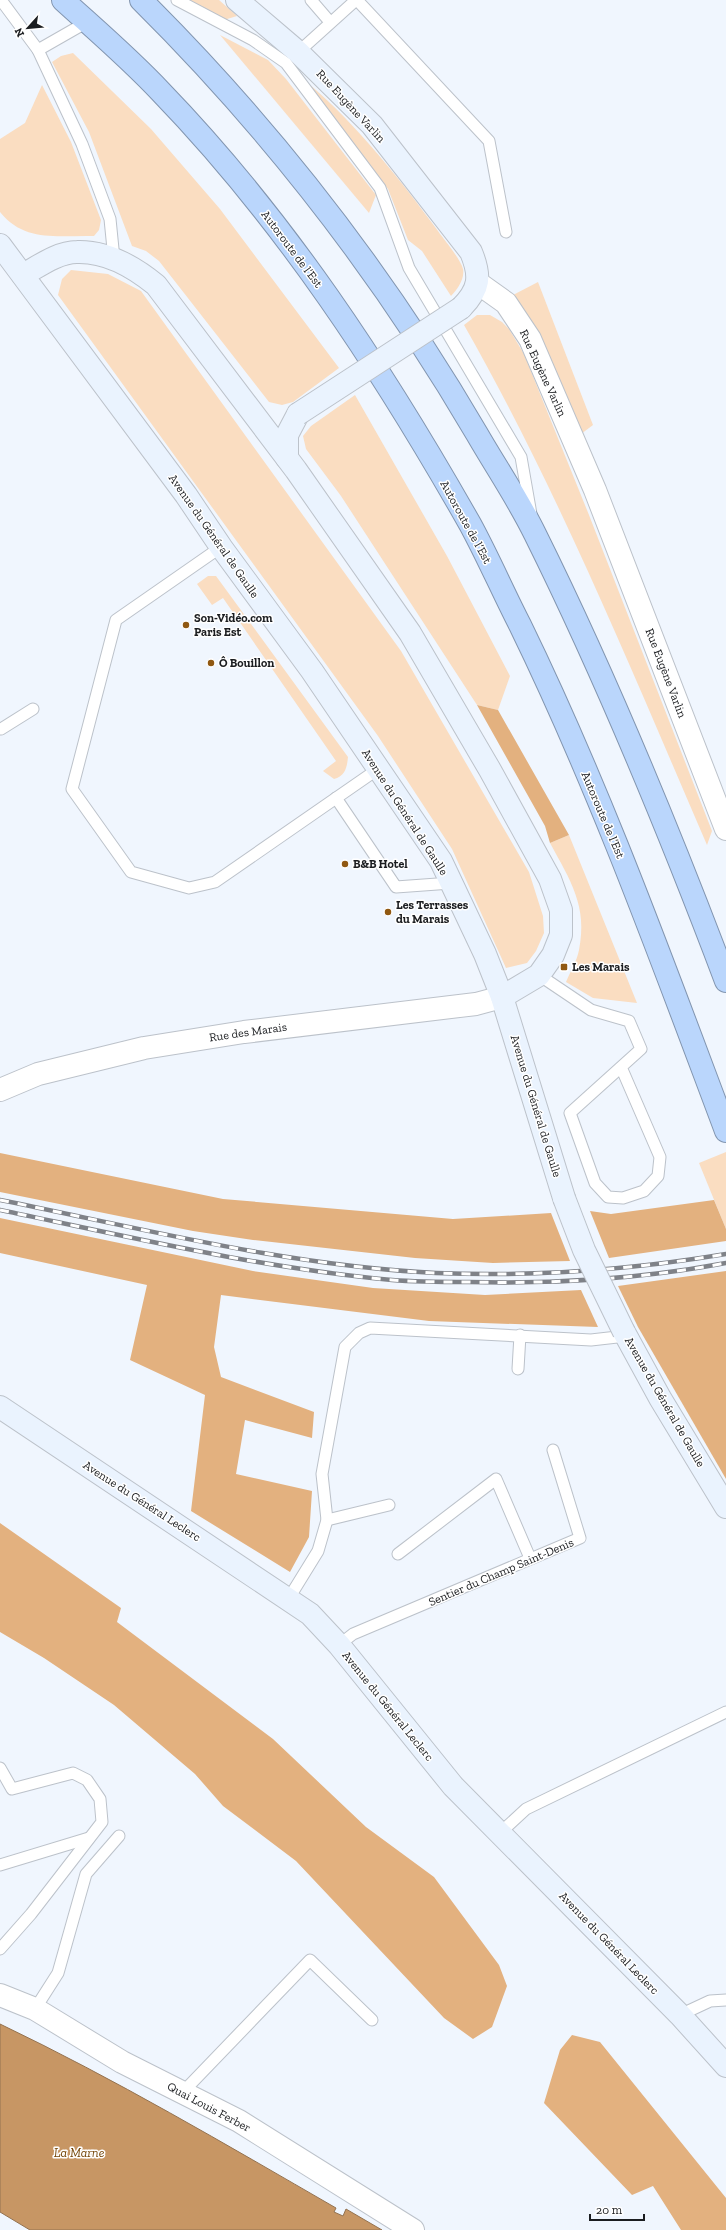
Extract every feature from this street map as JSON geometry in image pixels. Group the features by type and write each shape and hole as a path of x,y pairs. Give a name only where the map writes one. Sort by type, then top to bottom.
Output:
{"highway":[{"name":"Autoroute de l’Est","path":"63,0 160,90 237,177 306,265 350,327 471,526 553,694 643,910 726,1131"},
{"path":"141,0 193,51 266,134 352,242 436,364 534,531 604,682 671,839 726,981"}],"main road":[{"name":"Rue Eugène Varlin","path":"237,0 292,58 372,125 466,246 477,267 478,283"},
{"name":"Avenue du Général de Gaulle","path":"0,245 186,495 221,547 312,671 441,861 485,954 502,997 564,1198 584,1250 625,1334 660,1398 726,1506"},
{"path":"23,275 48,261 76,252 96,253 137,269 156,285 254,417 287,458 410,633 490,770 550,880 560,910 561,935 553,955 539,975 502,997"},
{"path":"254,417 269,420 298,414 461,308 472,297 478,283"},
{"path":"287,458 287,435 298,414"},
{"name":"Avenue du Général Leclerc","path":"0,1407 289,1598 310,1614 339,1645 453,1786 680,2015 726,2066"}],"street":[{"name":"Rue Eugène Varlin","path":"478,283 506,303 530,339 595,490 726,829"},
{"name":"Rue des Marais","path":"0,1090 38,1074 144,1048 244,1032 476,1004 502,997"},
{"name":"Quai Louis Ferber","path":"0,1995 34,2009 122,2062 239,2121 413,2230"}],"lane":[{"path":"1,0 38,50 82,144 110,219 114,259"},
{"path":"177,0 253,40 292,58 380,188 409,268 521,457 534,531"},
{"path":"311,0 330,22"},
{"path":"292,58 356,0 489,142 506,232"},
{"path":"38,50 87,22"},
{"path":"221,547 116,620 72,789 131,872 189,888 215,882 378,769"},
{"path":"0,731 33,709"},
{"path":"336,798 396,887 451,883"},
{"path":"539,975 591,1010 629,1021 641,1049 621,1067 570,1113 595,1183 608,1197 623,1198 644,1191 658,1176 660,1157 621,1067"},
{"path":"289,1598 318,1552 327,1520 322,1474 345,1347 359,1333 370,1328 591,1340 625,1334"},
{"path":"518,1369 520,1335"},
{"name":"Sentier du Champ Saint-Denis","path":"339,1645 353,1634 580,1538 553,1450"},
{"path":"398,1554 496,1479 530,1558"},
{"path":"327,1520 389,1505"},
{"path":"500,1832 526,1809 726,1712"},
{"path":"0,1768 12,1789 73,1773 87,1780 100,1799 102,1822 31,1914 0,1949"},
{"path":"34,2009 58,1973 86,1874 119,1836"},
{"path":"0,1865 89,1838"},
{"path":"182,2093 310,1960 372,2020"},
{"path":"680,2015 710,2001 726,2000"}],"shaded area":[{"path":"190,0 219,0 237,16 224,20"},
{"path":"220,35 268,60 286,79 376,195 369,213"},
{"path":"73,53 151,129 220,209 339,368 293,402 282,405 269,402 159,261 146,251 132,246 89,132 52,62 61,56"},
{"path":"308,83 344,117 377,153 455,255 463,269 463,277 456,291 451,296 422,251 408,240 388,189"},
{"path":"42,85 71,142 101,220 99,230 94,236 55,236 31,233 20,229 0,212 0,139 25,123"},
{"path":"71,270 108,274 141,291 401,651 529,872 543,916 544,933 536,951 527,963 506,968 452,849 378,736 58,295 62,279"},
{"path":"538,282 593,425 581,434 513,295"},
{"path":"477,315 490,315 502,322 509,329 524,354 589,515 712,831 707,845 622,647 563,517 499,388 464,325"},
{"path":"355,395 447,556 510,676 498,710 477,705 341,496 306,449 303,436 311,426"},
{"path":"208,576 216,576 348,757 346,768 343,774 338,778 334,779 323,771 336,761 223,598 212,605 197,584"},
{"path":"477,705 498,710 569,835 550,843 545,826"},
{"path":"569,835 637,1003 593,998 566,982 579,950 581,920 575,894 550,843"},
{"path":"726,1152 726,1229 699,1163"},
{"path":"0,1153 223,1199 453,1219 551,1213 570,1261 493,1263 415,1258 253,1240 193,1231 0,1192"},
{"path":"714,1200 726,1229 726,1241 609,1258 590,1211 611,1214"},
{"path":"0,1218 253,1271 373,1288 485,1295 581,1290 598,1327 429,1321 221,1295 214,1347 221,1377 314,1412 312,1438 245,1420 236,1474 312,1491 309,1537 290,1572 191,1511 205,1395 130,1360 147,1285 0,1253"},
{"path":"726,1271 726,1479 638,1327 618,1286"},
{"path":"0,1523 121,1608 117,1622 273,1739 366,1827 434,1877 499,1965 507,1986 492,2027 473,2039 444,2018 296,1861 223,1806 195,1774 114,1705 44,1658 0,1632"},
{"path":"572,2035 600,2042 726,2198 726,2230 681,2230 653,2186 632,2195 544,2103 560,2050"}],"water":[{"name":"La Marne","path":"0,2024 43,2045 170,2113 336,2208 334,2212 343,2216 346,2209 382,2230 30,2230 0,2212"}],"railway":[{"path":"0,1200 217,1245 326,1263 381,1269 472,1274 545,1273 618,1268 690,1260 726,1254"},
{"path":"0,1210 244,1260 343,1275 392,1280 430,1282 566,1281 630,1277 726,1263"}],"place":[{"name":"Son-Vidéo.com Paris Est","path":"186,625"},
{"name":"Ô Bouillon","path":"211,663"},
{"name":"B&B Hotel","path":"345,864"},
{"name":"Les Terrasses du Marais","path":"388,912"},
{"name":"Les Marais","path":"564,967"}]}
